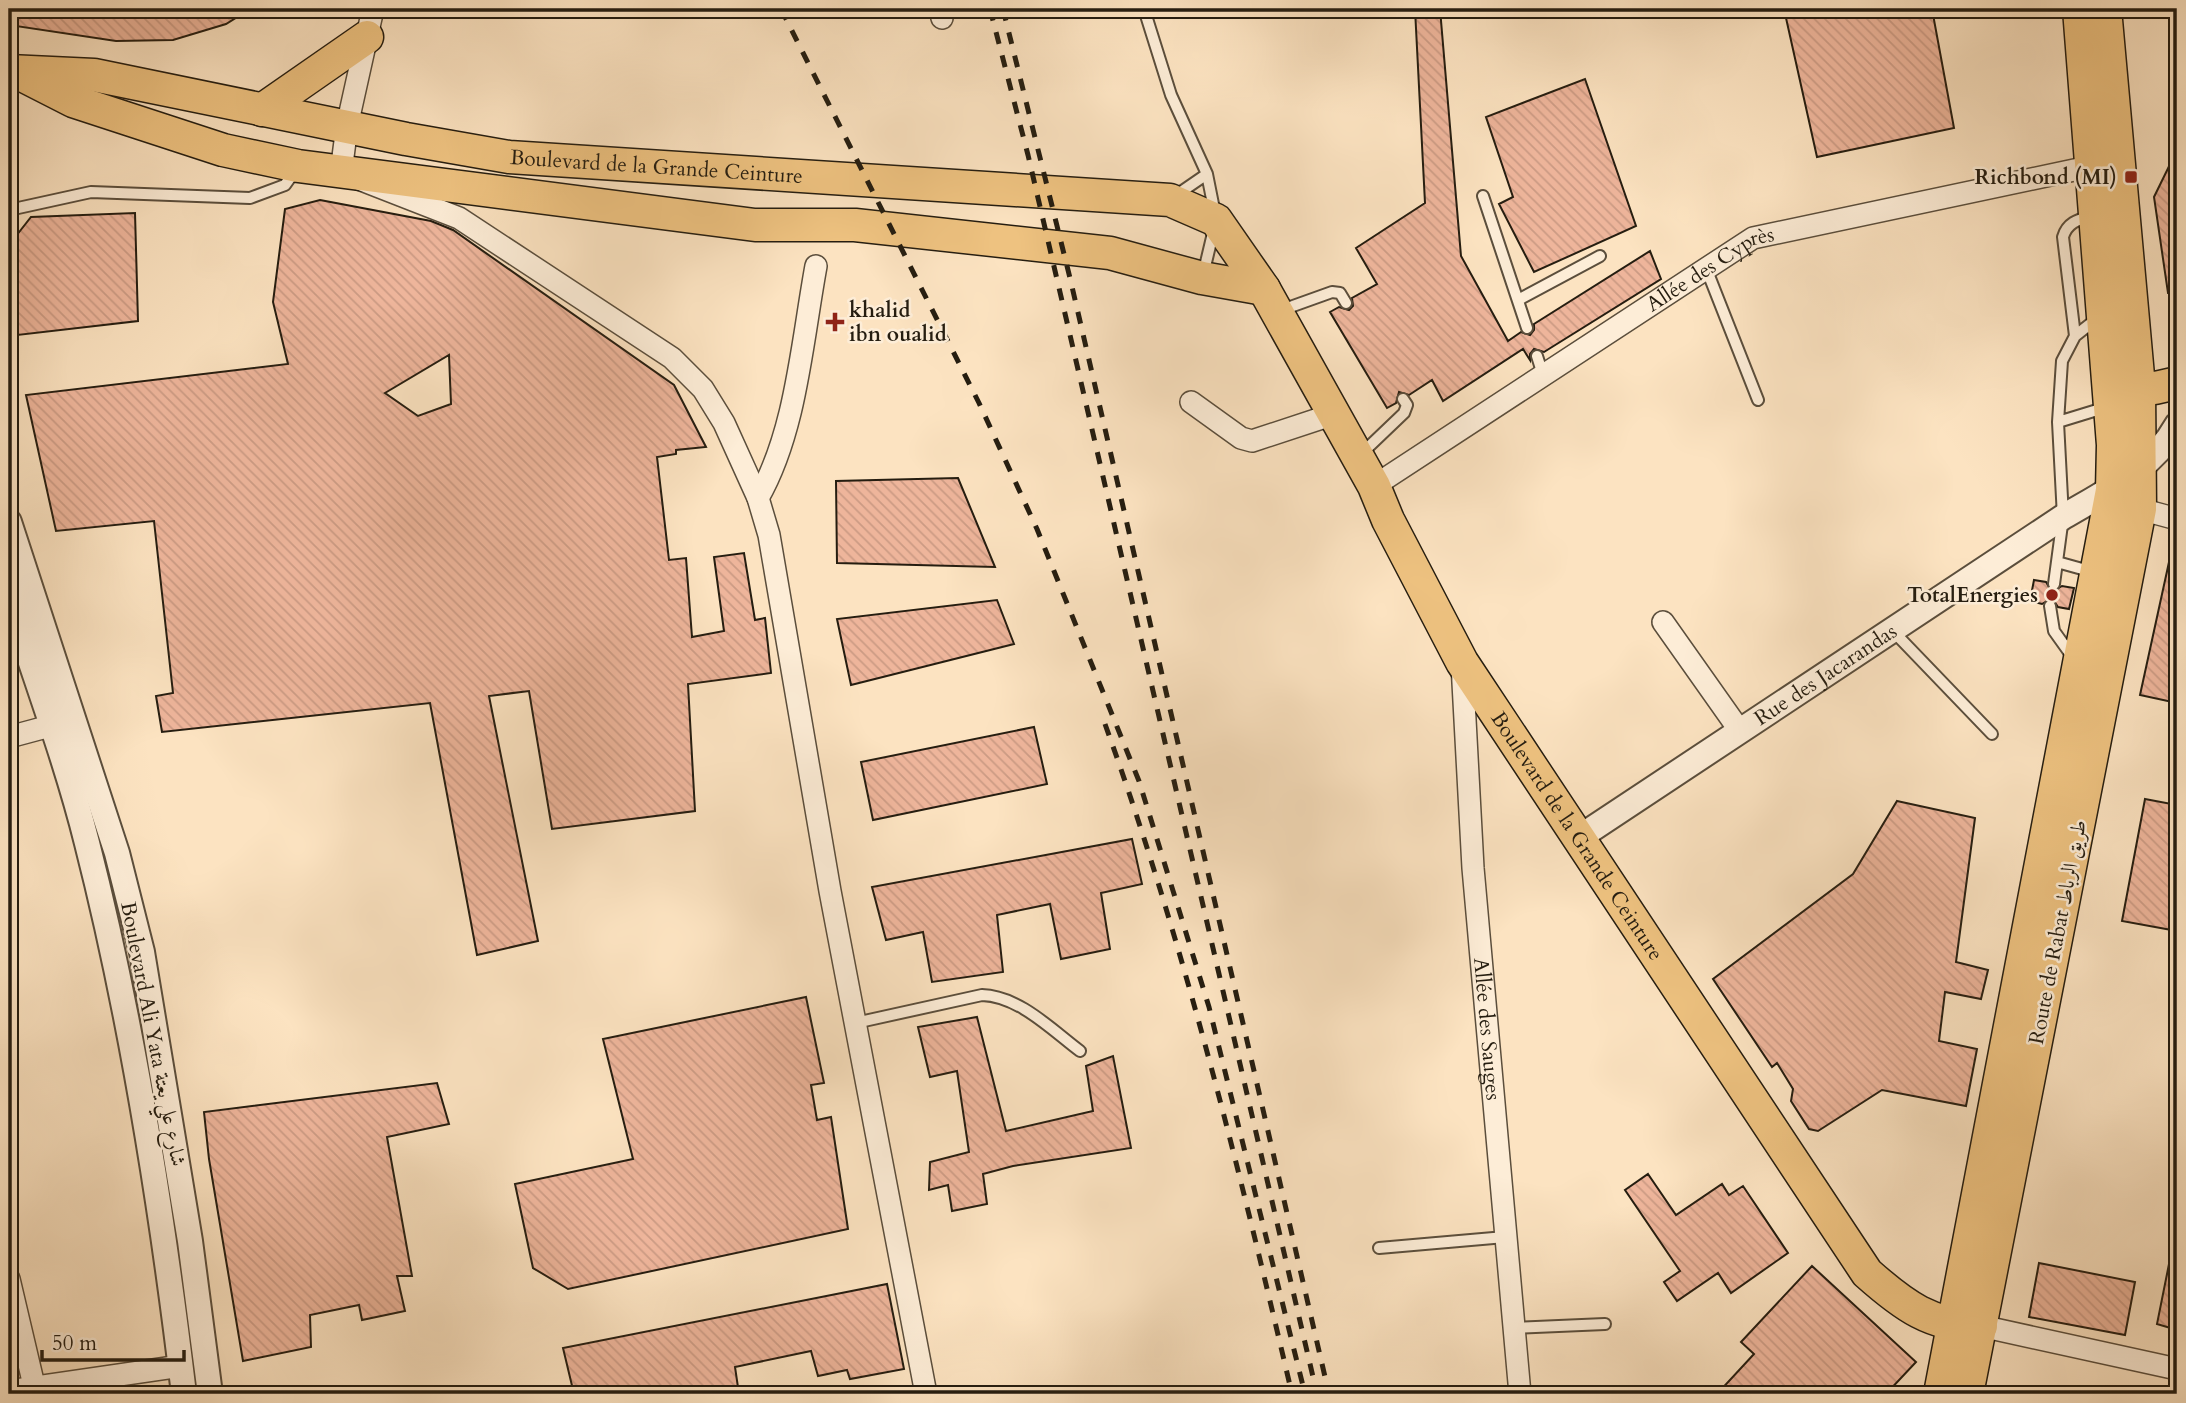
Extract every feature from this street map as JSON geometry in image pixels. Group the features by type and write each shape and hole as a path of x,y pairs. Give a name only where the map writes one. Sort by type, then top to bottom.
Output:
{"main road":[{"name":"Route de Rabat طريق الرباط","path":"1967,1394 1968,1326 2079,664 2112,490 2104,313 2079,9"},
{"name":"Route de Rabat طريق الرباط","path":"1940,1394 1968,1326 2140,509 2139,387 2105,9"},
{"path":"262,110 370,23"},
{"name":"Boulevard de la Grande Ceinture","path":"12,72 93,75 509,157 1170,200 1216,220 1270,301 1358,457 1462,662 1867,1273 1898,1301 1968,1326"},
{"name":"Boulevard de la Grande Ceinture","path":"12,72 86,105 223,150 298,166 754,225 855,225 1110,253 1202,278 1270,301"},
{"path":"2139,387 2155,388 2177,383"}],"street":[{"path":"370,23 347,127 341,172 459,218 672,358 703,389 724,423 758,498 769,535 855,1023 926,1394"},
{"name":"Allée des Cyprès","path":"1374,486 1540,366 1753,238 2093,166"},
{"path":"758,498 775,469 783,440 816,266"},
{"path":"1191,402 1241,438 1252,441 1334,414"},
{"name":"Rue des Jacarandas","path":"1577,839 2063,517 2112,490 2140,469 2177,425"},
{"path":"2112,490 2140,509 2177,519"},
{"name":"Boulevard Ali Yata شارع علي يعتة","path":"9,522 117,853 142,953 190,1241 210,1394"},
{"name":"Boulevard Ali Yata شارع علي يعتة","path":"9,596 87,841 121,990 184,1394"},
{"path":"1663,622 1740,730"},
{"name":"Allée des Sauges","path":"1462,662 1473,868 1520,1394"},
{"path":"9,737 50,726"},
{"path":"9,1279 36,1390"},
{"path":"1968,1326 2177,1368"},
{"path":"9,1391 36,1390 181,1366"}],"lane":[{"path":"1144,9 1171,95 1207,174 1216,220 1202,278"},
{"path":"9,210 91,192 250,198 285,185 298,166"},
{"path":"1170,200 1207,174"},
{"path":"1483,196 1528,328"},
{"path":"2075,336 2063,237 2066,228 2076,220 2097,215"},
{"path":"1518,300 1600,257"},
{"path":"1706,268 1758,400"},
{"path":"1270,301 1332,292 1340,293 1346,303"},
{"path":"2054,584 2063,517 2058,422 2063,361 2075,336 2104,313"},
{"path":"1358,457 1404,413 1407,405 1403,399"},
{"path":"2058,422 2110,406"},
{"path":"2057,562 2096,573"},
{"path":"2050,606 2054,631 2079,664"},
{"path":"1892,630 1992,734"},
{"path":"855,1023 982,995 996,996 1011,1001 1080,1051"},
{"path":"1379,1248 1505,1237"},
{"path":"1513,1328 1605,1324"}],"building":[{"path":"9,9 250,9 226,24 173,40 116,41 9,25"},
{"path":"1415,9 1440,9 1461,256 1508,341 1521,332 1530,335 1534,324 1650,251 1661,279 1544,352 1534,349 1530,360 1523,349 1443,401 1432,380 1409,395 1399,392 1396,403 1387,408 1330,312 1339,307 1349,310 1353,306 1352,298 1377,284 1356,248 1425,203"},
{"path":"1784,9 1932,9 1954,128 1817,157"},
{"path":"1585,79 1636,226 1534,272 1499,204 1513,197 1486,117"},
{"path":"2177,150 2177,292 2168,293 2154,197"},
{"path":"320,200 431,221 453,230 674,385 706,447 676,450 676,454 657,457 669,560 686,558 692,637 724,631 714,557 744,553 755,620 765,618 771,673 688,684 695,811 552,829 529,691 489,696 538,941 477,955 430,703 162,732 156,696 173,693 154,521 56,531 26,395 288,364 273,302 285,209","holes":["449,355 451,404 418,416 385,393"]},
{"path":"135,213 138,321 9,336 9,245 31,217"},
{"path":"958,478 995,567 837,563 836,481"},
{"path":"2171,553 2177,554 2177,703 2140,695"},
{"name":"TotalEnergies","path":"2034,580 2046,582 2052,592 2062,586 2074,588 2069,609 2058,607 2052,598 2042,604 2030,601"},
{"path":"997,600 1014,644 851,685 837,619"},
{"path":"1034,727 1047,784 873,820 861,762"},
{"path":"2145,799 2177,805 2177,931 2122,921"},
{"path":"1897,801 1975,818 1956,962 1988,970 1981,999 1945,992 1939,1041 1977,1049 1966,1106 1882,1090 1818,1131 1809,1129 1791,1101 1793,1089 1777,1063 1772,1067 1713,979 1853,874"},
{"path":"1132,839 1142,884 1101,893 1110,949 1061,959 1050,904 997,915 1003,972 932,982 923,932 886,940 872,887"},
{"path":"806,997 824,1083 811,1085 817,1120 831,1117 848,1229 568,1289 533,1268 515,1184 633,1159 603,1039"},
{"path":"977,1017 1006,1131 1093,1111 1086,1066 1113,1056 1131,1148 1013,1166 983,1174 987,1204 952,1211 948,1185 929,1190 930,1162 969,1152 957,1071 930,1077 918,1027"},
{"path":"437,1083 449,1124 387,1137 412,1276 397,1276 405,1311 362,1320 359,1305 310,1315 311,1347 243,1361 209,1159 204,1112"},
{"path":"1648,1174 1676,1215 1722,1184 1729,1195 1743,1186 1788,1253 1731,1293 1718,1273 1677,1301 1664,1282 1680,1271 1625,1190"},
{"path":"2170,1259 2177,1259 2177,1330 2157,1324"},
{"path":"2039,1263 2135,1282 2125,1335 2029,1317"},
{"path":"1812,1266 1916,1362 1886,1394 1717,1394 1754,1354 1741,1342"},
{"path":"887,1284 904,1369 850,1379 847,1370 818,1376 811,1351 735,1367 739,1394 574,1394 563,1348"}],"railway":[{"path":"781,9 979,403 1037,529 1139,781 1209,1007 1305,1394"},
{"path":"990,9 1028,155 1317,1394"},
{"path":"1003,9 1070,278 1329,1394"},
{"path":"1105,724 1134,806 1185,973 1252,1225 1292,1394"}],"place":[{"name":"Richbond (MI)","path":"2131,177"},
{"name":"khalid ibn oualid","path":"835,322"},
{"name":"TotalEnergies","path":"2052,595"}]}
